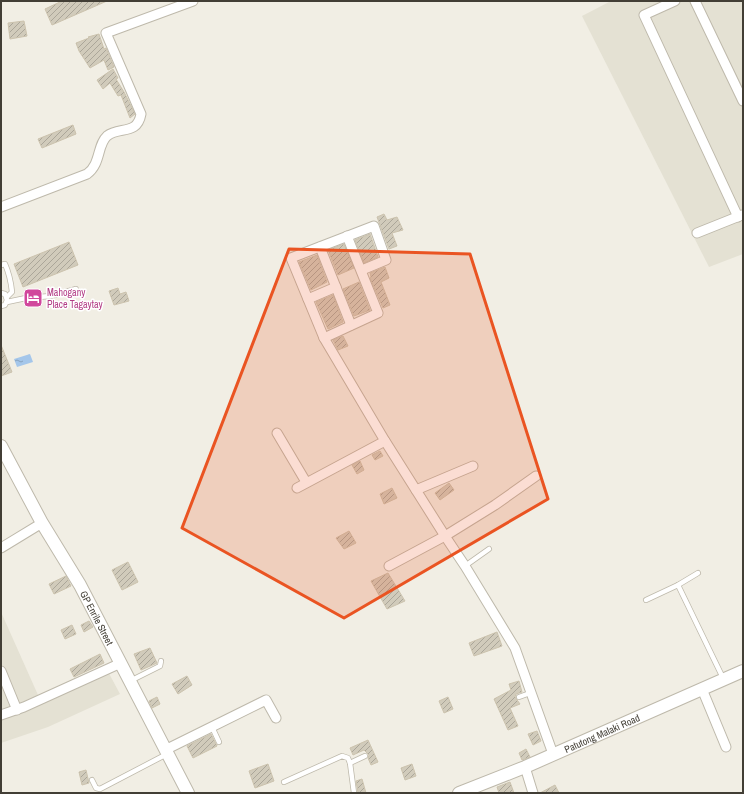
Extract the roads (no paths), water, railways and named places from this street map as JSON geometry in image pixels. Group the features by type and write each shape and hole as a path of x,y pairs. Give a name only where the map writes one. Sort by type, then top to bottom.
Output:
{"street":[{"path":"1,207 88,174 94,169 103,142 108,136 134,128 140,122 141,114 106,33 193,1"},
{"path":"676,1 644,15 740,216 697,234"},
{"path":"695,1 743,101"},
{"path":"362,270 386,260 374,226 291,258 324,338 385,441 465,566 515,648 553,754"},
{"path":"324,338 378,313 362,270 347,236"},
{"path":"320,247 351,325"},
{"path":"308,299 336,287"},
{"path":"277,433 306,482"},
{"path":"297,488 385,441"},
{"name":"GP Enrile Street","path":"1,446 42,523 80,585 188,793"},
{"path":"416,490 473,466"},
{"path":"389,566 445,536 495,505 536,476"},
{"path":"1,548 42,523"},
{"path":"1,715 17,710 121,663"},
{"path":"1,671 17,710"},
{"name":"Patutong Malaki Road","path":"459,793 525,767 743,671"},
{"path":"702,689 726,747"},
{"path":"166,752 266,700 276,718"},
{"path":"525,767 532,793"}],"lane":[{"path":"1,265 5,264 9,273 12,292 5,305 1,306"},
{"path":"7,300 51,296 76,289"},
{"path":"1,293 4,294 7,300"},
{"path":"465,566 490,549"},
{"path":"646,600 678,585 698,573"},
{"path":"678,585 723,680"},
{"path":"130,681 160,666 161,661"},
{"path":"519,697 530,693"},
{"path":"212,727 219,742"},
{"path":"92,780 96,788 100,789 166,752"},
{"path":"284,782 342,756 348,758 350,763 354,793"},
{"path":"350,763 365,756"}],"water":[{"path":"30,354 33,362 17,367 14,359"}],"place":[{"name":"Mahogany Place Tagaytay","path":"33,298"}]}
